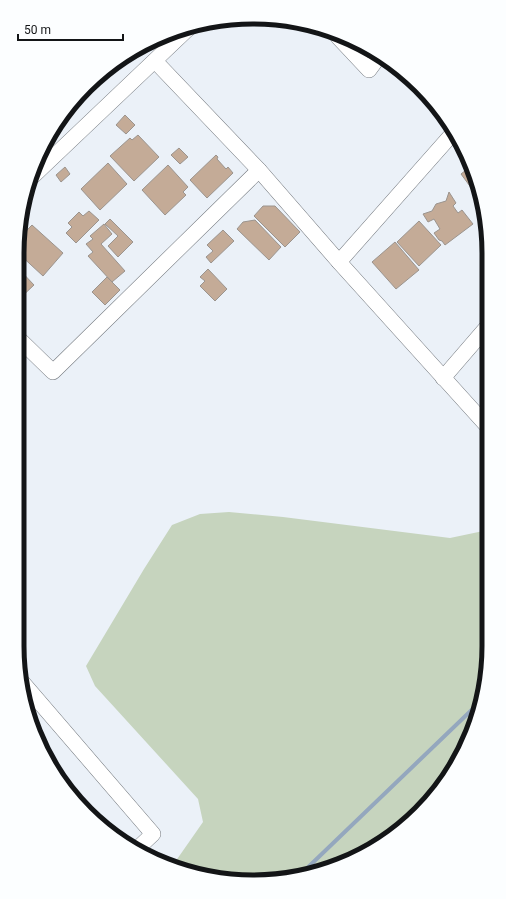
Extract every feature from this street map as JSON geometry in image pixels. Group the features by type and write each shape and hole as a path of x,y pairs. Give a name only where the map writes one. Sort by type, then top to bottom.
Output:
{"street":[{"path":"39,170 181,35"},
{"path":"343,42 369,70 376,60"},
{"path":"155,61 259,170 339,262 482,420"},
{"path":"339,262 450,137"},
{"path":"24,344 53,372 259,170"},
{"path":"443,378 482,333"},
{"path":"28,688 153,834 141,845"}],"green space":[{"path":"229,512 283,517 450,538 482,531 482,661 478,691 465,734 435,785 415,808 392,828 368,844 341,858 298,871 268,875 238,875 208,871 175,862 203,822 198,799 95,686 86,666 172,525 200,514"}],"building":[{"path":"125,115 135,125 126,134 116,125"},
{"path":"138,135 159,157 134,181 110,156 130,138 132,140"},
{"path":"179,148 188,157 180,164 171,155"},
{"path":"216,155 218,157 217,159 226,169 228,167 233,173 207,198 190,180"},
{"path":"108,163 127,184 100,210 81,189"},
{"path":"168,165 188,187 183,192 186,195 165,215 142,190"},
{"path":"65,167 70,174 61,182 56,175"},
{"path":"467,170 473,190 461,174"},
{"path":"449,192 456,203 453,206 458,213 462,210 473,224 445,245 434,233 440,229 434,219 428,222 423,214 432,211 436,204 446,201"},
{"path":"263,206 275,206 300,232 285,247 254,216"},
{"path":"89,211 99,220 76,243 66,233 72,227 68,223 79,212 83,216"},
{"path":"110,219 133,242 118,257 108,246 118,236 105,224"},
{"path":"255,220 281,247 269,260 237,229 243,222"},
{"path":"419,221 441,245 419,266 397,242"},
{"path":"104,224 112,234 101,244 125,271 112,282 88,256 93,252 86,244 93,239 90,236"},
{"path":"32,225 63,253 43,276 24,258 25,232"},
{"path":"223,230 234,241 211,263 206,257 213,251 207,245"},
{"path":"395,242 419,270 396,289 372,262"},
{"path":"208,269 227,289 215,301 200,286 205,281 200,277"},
{"path":"24,274 34,285 24,294"},
{"path":"107,277 120,290 105,305 92,292"}],"waterway":[{"path":"307,869 473,709"}]}
